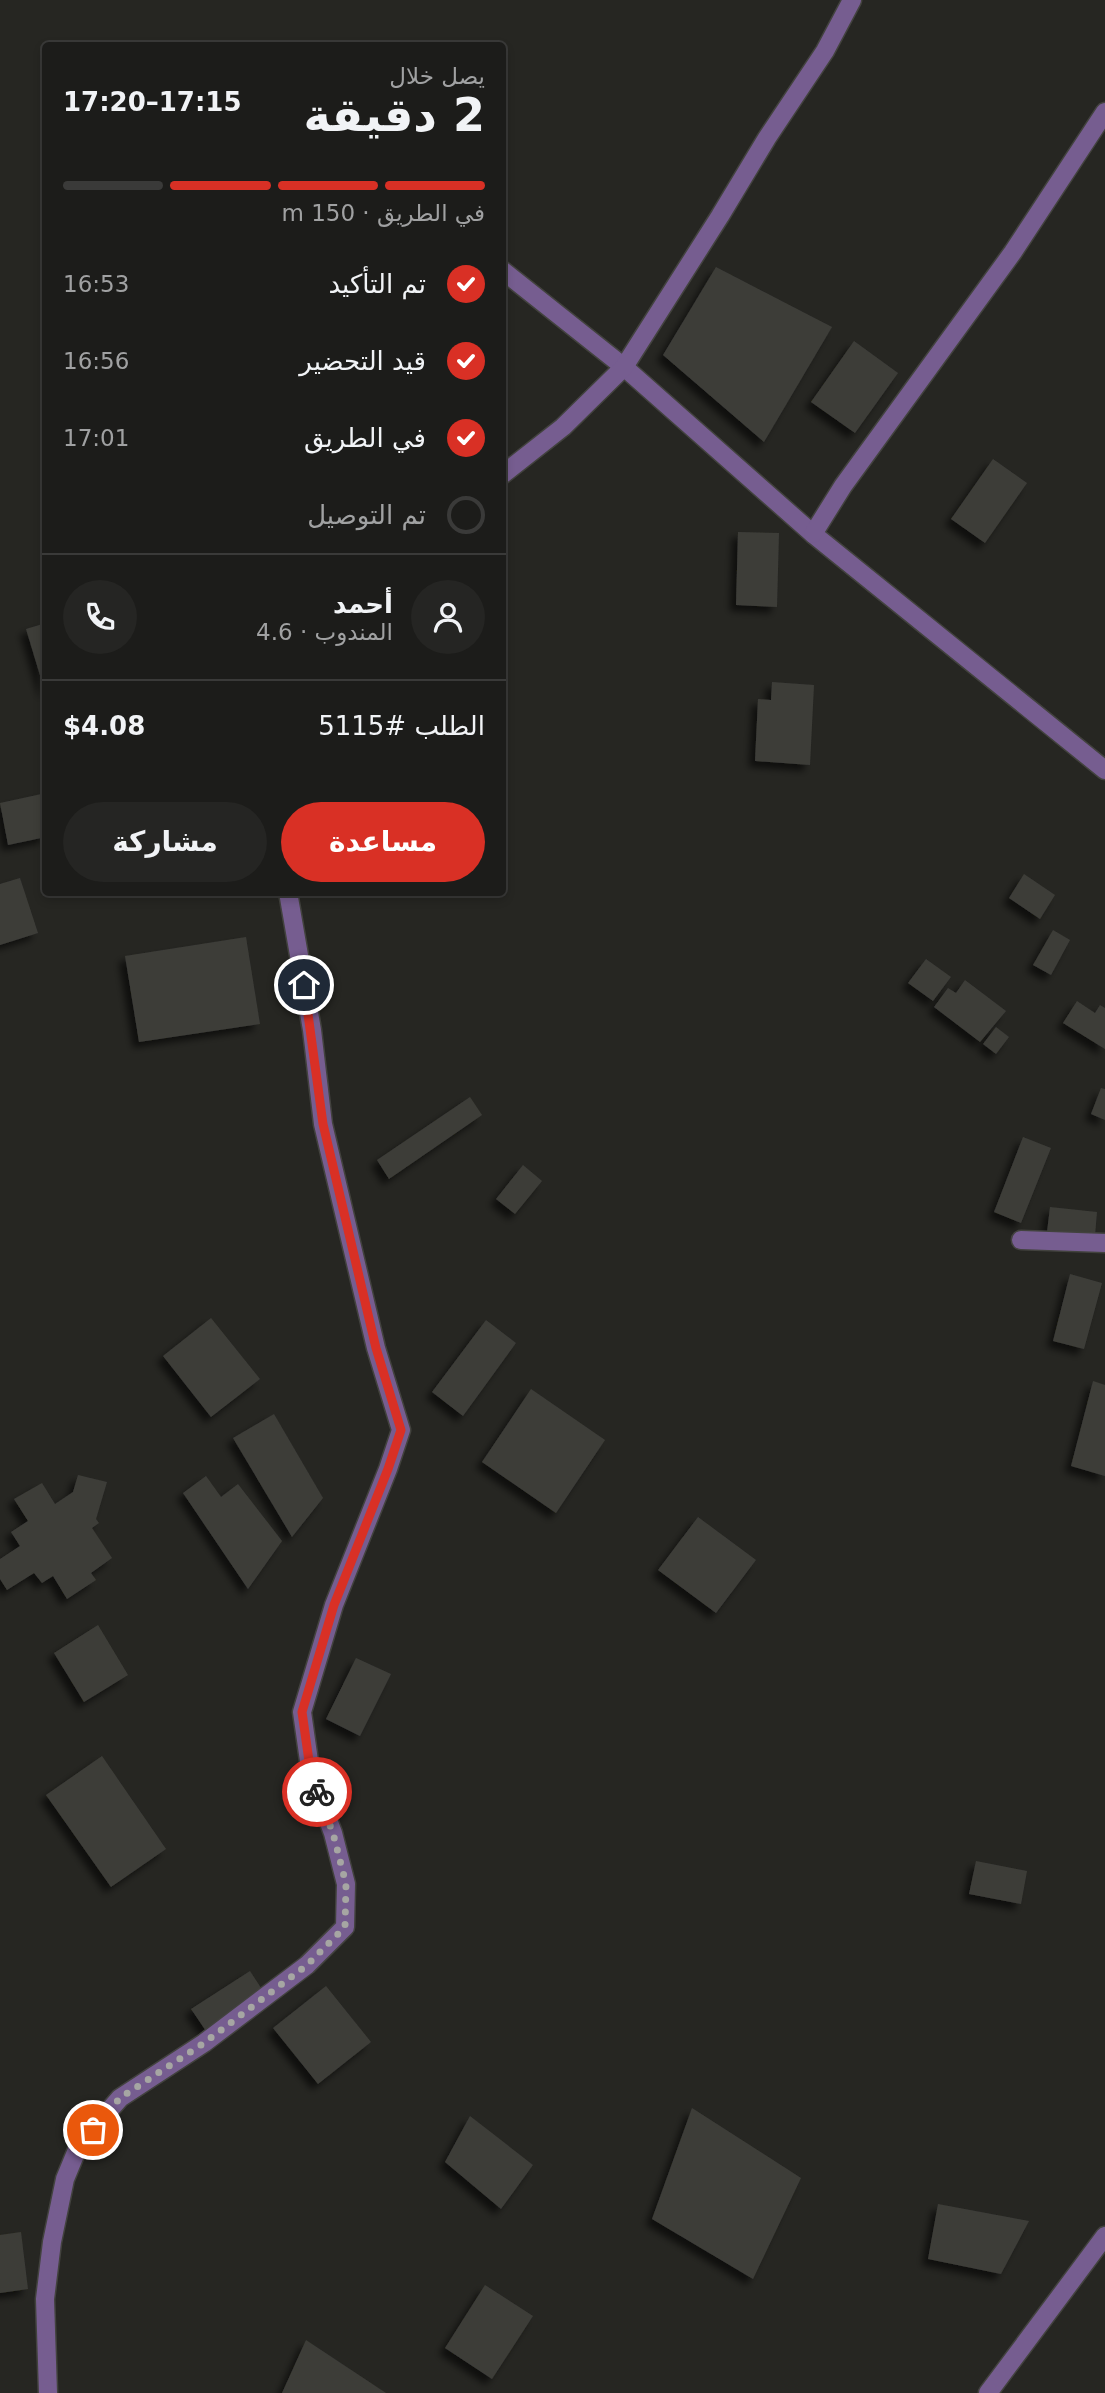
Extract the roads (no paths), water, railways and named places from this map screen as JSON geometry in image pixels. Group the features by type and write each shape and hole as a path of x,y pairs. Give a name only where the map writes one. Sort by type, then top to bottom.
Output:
{"street":[{"path":"506,472 563,427 624,366 825,51 852,0"},
{"path":"813,534 844,486 1013,252 1105,112"},
{"path":"506,273 624,366 813,534 1105,770"},
{"path":"48,2393 45,2299 52,2242 65,2179 79,2145 120,2098 204,2043 307,1965 345,1927 346,1884 333,1833 311,1775 302,1712 334,1605 401,1430 376,1348 323,1124 312,1030 289,896"},
{"path":"1021,1240 1105,1243"},
{"path":"989,2393 1105,2236"}]}
